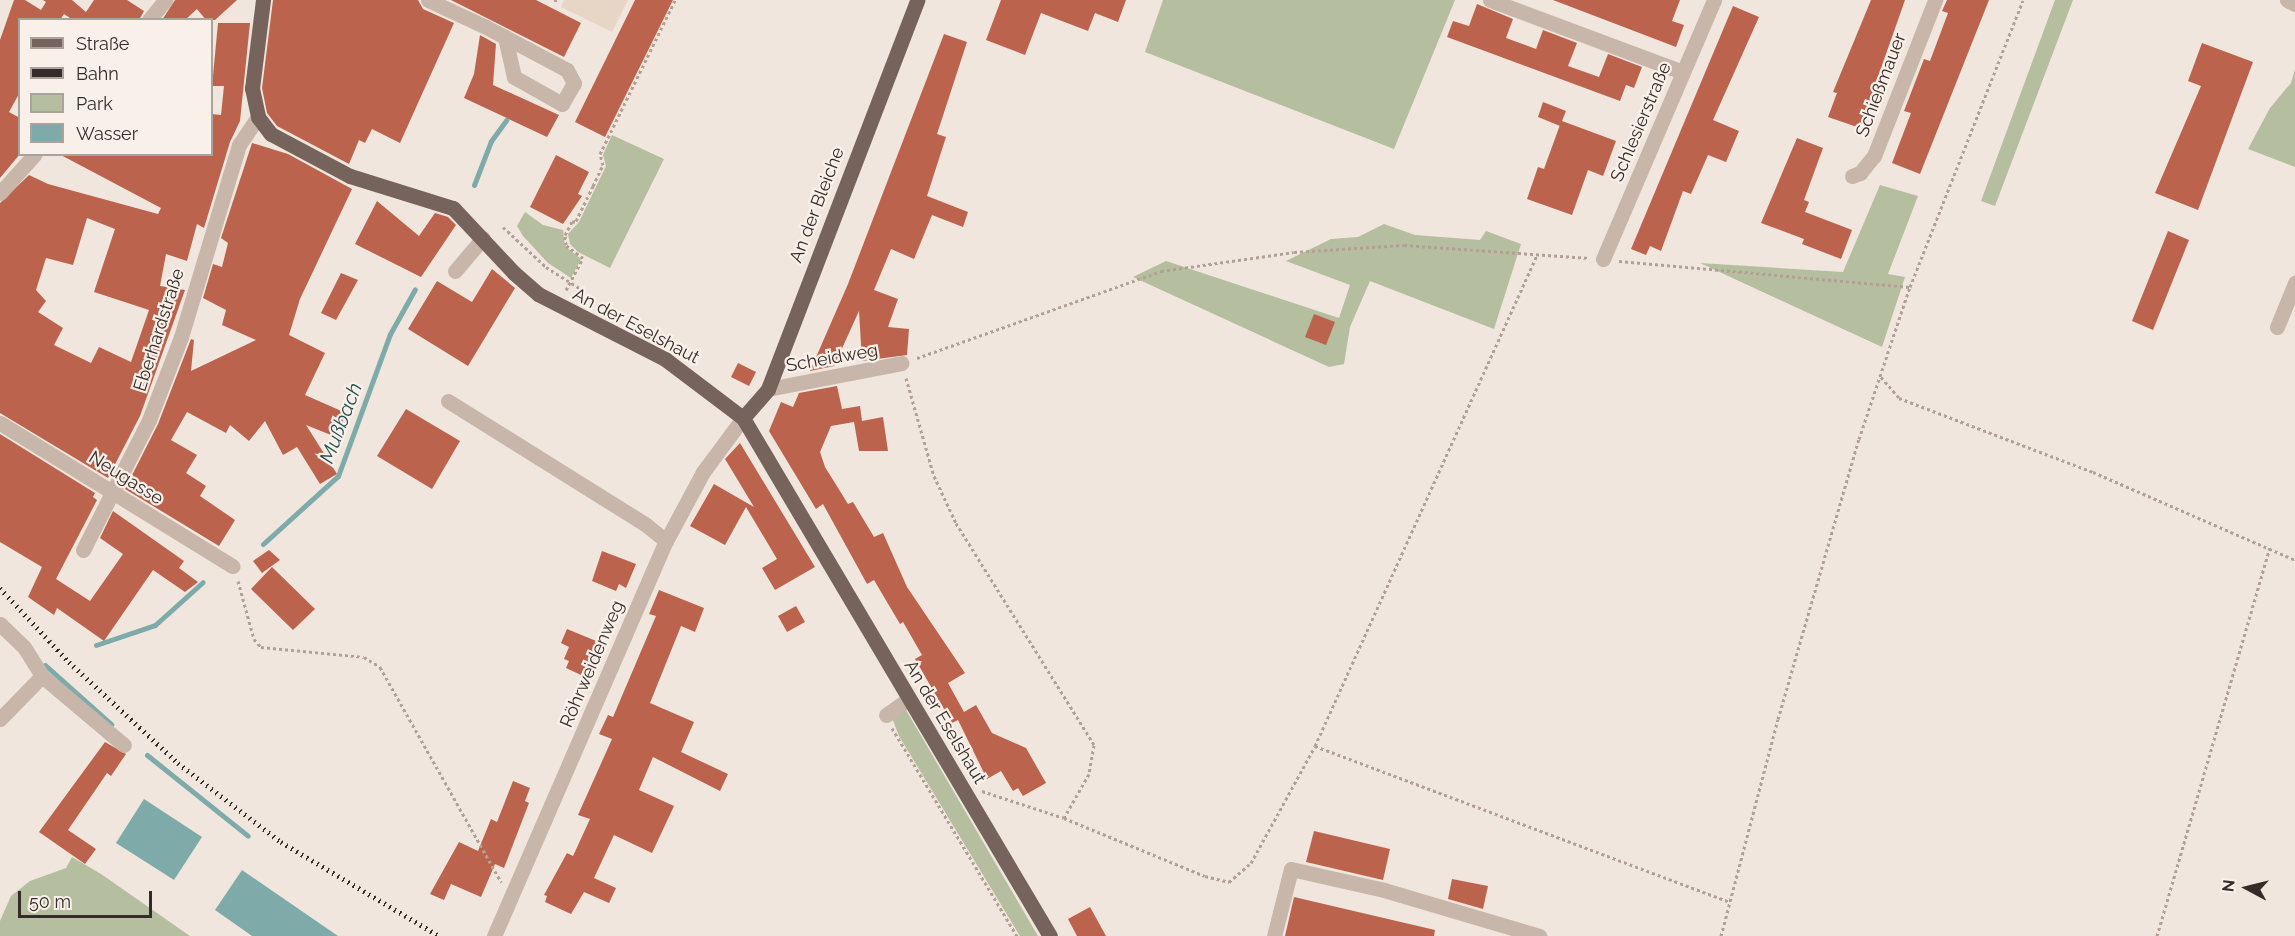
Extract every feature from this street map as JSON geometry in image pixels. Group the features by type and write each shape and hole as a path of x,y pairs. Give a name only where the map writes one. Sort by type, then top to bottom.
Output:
{"main road":[{"path":"258,117 252,71 263,0"},
{"name":"An der Bleiche","path":"743,418 768,388 917,0"},
{"name":"An der Eselshaut","path":"258,117 271,135 285,144 350,176 453,207 514,273 558,306 664,360 743,418 1050,936"}],"street":[{"path":"151,18 165,0"},
{"path":"428,0 486,27 505,37 572,75 574,83 562,104 514,77 505,37"},
{"path":"1490,0 1683,72"},
{"name":"Schlesierstraße","path":"1603,259 1714,0"},
{"name":"Schießmauer","path":"1852,176 1866,167 1874,156 1935,0"},
{"path":"2287,0 2295,4"},
{"name":"Eberhardstraße","path":"83,550 113,492 169,371 239,145 258,117"},
{"path":"0,193 33,156"},
{"path":"455,271 483,238"},
{"path":"2277,327 2295,283"},
{"name":"Scheidweg","path":"768,388 902,363"},
{"path":"448,400 645,524 666,542"},
{"name":"Röhrweidenweg","path":"494,936 514,897 666,542 703,472 743,418"},
{"name":"Neugasse","path":"0,423 232,566"},
{"path":"0,624 24,647 42,676 124,745"},
{"path":"0,719 42,676"},
{"path":"886,715 909,699"},
{"path":"1274,936 1291,869 1384,890 1539,936"}],"path":[{"path":"554,0 560,0"},
{"path":"558,306 583,258 566,245 565,235 572,222 576,220 598,176 603,165 600,154 675,0"},
{"path":"1721,936 1804,630 1881,377 1911,286 2023,0"},
{"path":"503,227 546,267 584,291"},
{"path":"1064,818 1089,774 1094,745 956,523 934,476 902,363 1161,271 1294,252 1404,245 1603,259 1911,286"},
{"path":"981,790 1064,818 1205,876 1229,882 1251,863 1315,746 1537,255"},
{"path":"1881,377 1899,398 2093,472 2295,560"},
{"path":"2157,936 2270,548"},
{"path":"232,566 254,639 261,647 364,657 380,667 494,872 514,897"},
{"path":"886,715 1017,936"},
{"path":"1315,746 1730,902"}],"green space":[{"path":"1163,0 1455,0 1394,149 1145,52"},
{"path":"2055,0 2073,0 1995,206 1981,201"},
{"path":"2295,69 2295,167 2248,149 2270,108 2291,83"},
{"path":"612,135 664,159 610,268 578,252 570,244 568,234 579,222 606,166 603,155"},
{"path":"1880,185 1918,196 1888,274 1905,277 1882,347 1700,263 1843,272"},
{"path":"525,212 543,225 563,230 565,246 581,259 571,278 548,263 523,236 517,226"},
{"path":"1384,224 1415,235 1480,240 1486,231 1521,244 1494,329 1370,281 1350,327 1344,364 1329,367 1133,277 1166,261 1339,318 1350,285 1286,261 1331,239 1358,237"},
{"path":"906,710 1038,936 1020,936 899,736 892,718"},
{"path":"72,857 101,874 190,936 0,936 0,921 11,896 30,881 66,868"}],"shaded area":[{"path":"564,0 628,0 612,32 561,7"}],"water":[{"path":"144,799 202,837 174,880 116,843"},
{"path":"242,870 338,936 252,936 215,910"}],"building":[{"path":"14,0 25,0 41,10 46,2 43,0 72,0 86,12 94,0 127,0 144,11 140,18 70,18 64,14 61,18 18,18 18,96 9,112 18,117 18,156 0,178 0,40"},
{"path":"175,0 237,0 215,20 204,18 197,9 187,18 163,18"},
{"path":"273,0 418,0 423,9 454,23 400,143 372,129 365,143 359,140 349,164 277,126 267,113 262,88"},
{"path":"451,0 536,0 581,23 564,57"},
{"path":"635,0 673,0 605,137 575,122"},
{"path":"1001,0 1126,0 1118,22 1095,13 1088,31 1041,13 1025,55 986,40"},
{"path":"1553,0 1680,0 1672,21 1684,25 1676,47"},
{"path":"1871,0 1905,0 1860,128 1828,117 1837,93 1833,92"},
{"path":"1947,0 1989,0 1920,174 1892,163 1911,113 1904,111 1924,59 1930,61 1948,13 1942,11"},
{"path":"1477,4 1513,19 1506,38 1536,49 1543,30 1577,43 1568,66 1599,77 1608,54 1642,67 1634,88 1626,85 1620,101 1447,37 1453,21 1469,26"},
{"path":"1733,6 1759,17 1713,120 1739,131 1726,162 1708,155 1691,194 1683,191 1661,251 1650,246 1646,255 1631,249"},
{"path":"218,23 250,23 240,121 230,142 204,228 197,224 187,261 166,254 160,286 185,290 140,416 108,478 0,413 0,203 29,175 48,184 158,214 161,208 63,156 213,156 213,114 221,115 224,86 213,86","holes":["87,218 115,229 94,292 149,310 131,362 99,347 91,363 54,345 63,328 38,312 46,301 36,290 46,258 73,265"]},
{"path":"944,34 967,42 937,134 946,137 927,196 968,212 963,227 932,215 914,259 891,249 874,290 898,299 888,327 909,329 907,355 862,361 859,311 834,366 810,371 848,284"},
{"path":"480,35 496,44 493,85 559,115 547,137 464,98 474,74"},
{"path":"2202,43 2253,62 2198,210 2155,193 2201,86 2188,81"},
{"path":"1543,102 1566,111 1562,121 1616,141 1603,176 1588,170 1572,215 1527,199 1538,167 1544,169 1560,126 1538,117"},
{"path":"1797,138 1823,148 1804,200 1809,202 1805,212 1852,230 1841,259 1802,244 1804,239 1761,223"},
{"path":"252,143 288,154 352,189 300,299 289,335 325,353 305,395 346,413 336,437 306,425 337,474 320,484 297,447 283,455 265,421 249,441 230,425 226,433 187,412 171,440 197,455 186,473 206,486 200,496 235,520 219,546 125,489 158,424 191,339 194,340 191,371 256,340 222,325 226,310 203,298 213,264 222,267 228,243 221,238"},
{"path":"556,155 589,172 578,194 582,196 563,224 530,207"},
{"path":"377,201 419,236 435,213 448,217 456,225 421,277 355,244"},
{"path":"2168,231 2189,240 2153,330 2132,321"},
{"path":"492,269 515,288 468,366 408,329 437,281 472,302"},
{"path":"341,273 358,280 336,320 321,313"},
{"path":"1314,314 1335,322 1326,345 1305,337"},
{"path":"738,363 756,372 749,386 731,377"},
{"path":"837,386 842,409 860,406 862,421 883,417 888,451 859,451 854,422 831,426 820,452 825,467 848,504 853,502 874,537 883,533 907,587 965,673 948,683 964,712 976,705 992,733 1026,748 1046,783 1023,796 1018,788 1013,791 1001,771 987,779 958,720 952,723 915,659 922,655 903,622 900,624 874,580 867,584 823,504 816,509 769,431 781,402 793,407 799,393"},
{"path":"406,409 460,441 432,489 377,456"},
{"path":"0,434 95,493 93,497 97,500 56,579 90,601 123,554 100,538 113,511 184,561 179,568 198,582 185,592 153,570 104,641 57,608 54,615 28,597 42,567 0,542"},
{"path":"740,443 815,567 775,590 762,568 777,559 746,507 725,545 690,526 714,484 754,507 725,459"},
{"path":"269,550 280,560 262,573 253,561"},
{"path":"602,551 636,564 626,588 619,584 616,591 592,581"},
{"path":"272,567 315,609 293,630 251,589"},
{"path":"659,590 704,608 695,632 681,626 650,703 694,722 681,752 728,774 720,791 653,757 639,790 674,806 652,853 614,835 594,878 616,888 609,903 584,892 571,914 545,902 547,896 544,895 567,853 573,856 590,819 578,815 612,739 599,734 608,715 613,717 656,616 649,614"},
{"path":"796,606 805,622 787,632 778,616"},
{"path":"567,629 601,643 589,670 584,668 581,675 566,668 569,661 564,659 569,647 561,643"},
{"path":"105,742 126,754 111,776 107,773 68,830 96,849 85,864 39,832"},
{"path":"513,781 530,788 525,801 529,803 504,868 495,864 481,897 451,884 444,900 430,894 459,842 478,851 491,819 497,822"},
{"path":"1314,831 1390,849 1383,880 1306,862"},
{"path":"1452,879 1488,886 1483,909 1448,899"},
{"path":"1294,897 1435,930 1434,936 1285,936"},
{"path":"1090,907 1106,936 1077,936 1068,919"}],"waterway":[{"name":"Mußbach","path":"474,185 491,141 506,120"},
{"name":"Mußbach","path":"263,544 338,476 390,334 415,289"},
{"name":"Mußbach","path":"96,645 155,625 203,582"},
{"path":"45,665 111,724"},
{"path":"147,755 248,836"}],"railway":[{"path":"0,588 69,662 178,763 281,842 439,936"}]}
